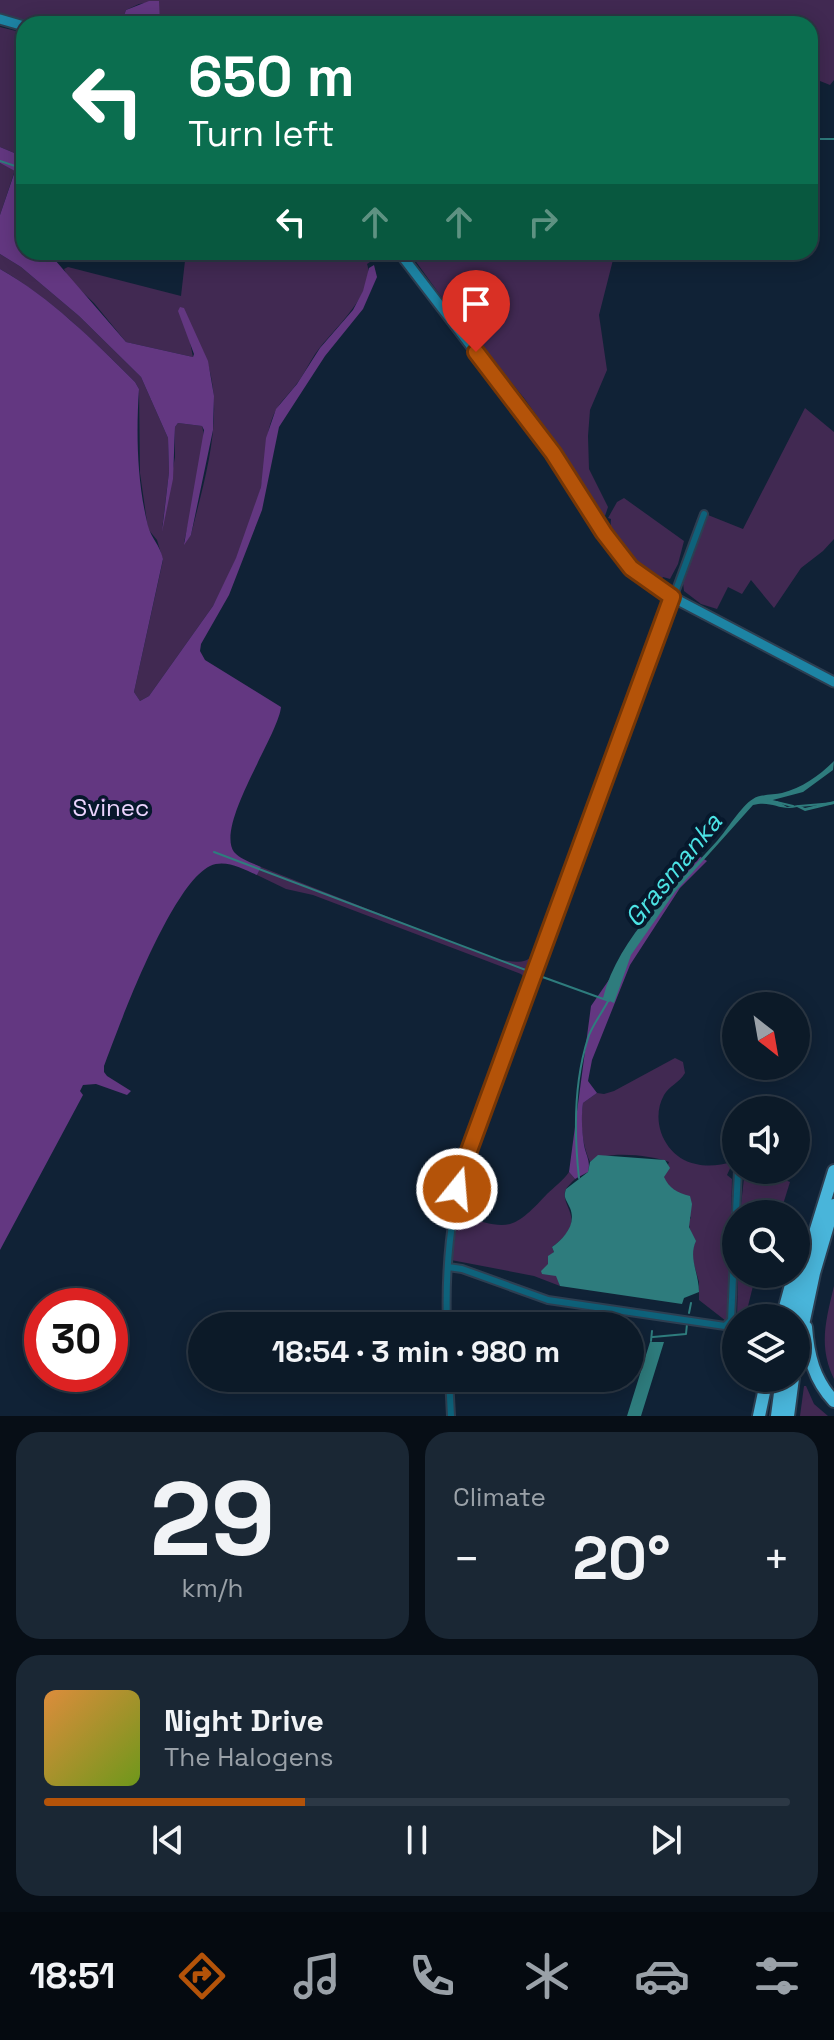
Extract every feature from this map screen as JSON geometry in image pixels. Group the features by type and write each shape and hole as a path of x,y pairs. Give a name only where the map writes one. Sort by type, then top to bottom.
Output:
{"highway":[{"path":"810,1233 834,1171"},
{"path":"796,1304 828,1187"},
{"path":"834,1205 807,1303 806,1327 810,1359 818,1380 834,1401"},
{"path":"759,1416 764,1392"},
{"path":"777,1416 780,1392"},
{"path":"788,1416 791,1392"}],"street":[{"path":"405,260 553,453 604,533 631,568 672,597 834,682"},
{"path":"447,1312 451,1222 467,1156 704,514"},
{"path":"448,1267 462,1269 548,1300 725,1326 731,1320 737,1184"},
{"path":"450,1392 451,1416"}],"shaded area":[{"path":"0,0 834,0 834,80 830,85 818,80 818,16 159,16 158,1 139,4 126,10 124,16 16,16 16,20 0,15"},
{"path":"0,27 16,31 16,154 0,147"},
{"path":"0,163 15,170 0,215"},
{"path":"0,254 21,267 79,316 141,377 168,438 169,472 162,530 175,457 175,427 178,423 202,426 201,465 184,543 191,535 212,440 213,391 209,367 200,345 190,342 193,357 126,342 94,303 69,279 64,269 68,267 181,296 185,260 373,260 367,264 366,286 360,298 276,410 269,429 263,477 252,518 213,606 149,696 140,701 134,692 163,560 157,540 148,529 140,473 139,389 71,321 37,293 0,269"},
{"path":"415,260 613,260 599,315 607,370 590,410 588,436 589,469 608,507 605,516 590,501 563,453 524,398"},
{"path":"805,408 834,432 834,539 801,568 774,608 751,580 742,594 728,587 717,609 701,604 684,591 683,583 708,515 743,529"},
{"path":"624,498 684,541 670,579 663,577 660,582 635,563 614,538 611,519 608,518 617,502"},
{"path":"834,761 833,770 803,792 769,801 777,801 787,807 798,805 805,808 834,801 834,804 805,811 797,807 785,808 765,804 753,805 675,892 631,955 614,1003 603,998 611,975 635,933 748,802 804,784"},
{"path":"261,867 495,959 516,962 535,954 565,872 569,873 504,1049 499,1052 523,986 524,977 521,974 313,895 286,889 257,875"},
{"path":"675,1058 683,1062 685,1073 666,1092 658,1116 663,1137 676,1154 696,1164 722,1164 722,1184 732,1184 732,1200 722,1200 722,1288 730,1288 729,1304 722,1304 722,1318 699,1300 699,1282 691,1254 694,1245 688,1221 691,1218 680,1194 669,1187 663,1177 669,1162 628,1155 606,1156 590,1162 583,1141 583,1103 597,1093 614,1091"},
{"path":"598,1155 665,1160 670,1168 664,1177 666,1181 674,1190 690,1196 689,1227 696,1241 693,1260 699,1292 684,1298 682,1304 560,1286 556,1276 542,1274 541,1271 548,1264 548,1256 554,1252 552,1247 564,1236 572,1220 565,1197 566,1189 588,1172 590,1162"},
{"path":"569,1172 575,1179 566,1188 565,1196 571,1214 570,1229 552,1247 560,1286 534,1276 451,1260 458,1216 498,1225 516,1222"},
{"path":"743,1184 789,1184 784,1200 742,1200"},
{"path":"834,1286 834,1379 825,1344"},
{"path":"738,1288 752,1288 748,1304 737,1304"},
{"path":"650,1342 664,1342 641,1416 627,1416 634,1392 644,1392 644,1361"},
{"path":"803,1392 809,1392 814,1404 828,1416 800,1416"}],"green space":[{"path":"149,1 159,1 160,16 124,16 126,10"},
{"path":"0,147 16,154 16,260 55,260 126,342 193,357 178,311 180,307 184,308 208,361 214,396 213,430 191,535 184,545 204,430 202,426 178,423 175,427 173,479 162,532 169,472 168,438 141,377 79,316 21,267 0,254 0,215 15,171 0,163"},
{"name":"Svinec","path":"374,265 377,277 363,309 325,356 279,427 262,510 229,595 201,644 200,651 205,660 281,707 240,802 230,839 234,852 261,867 257,875 228,864 210,866 195,878 179,899 148,957 104,1066 107,1076 131,1091 127,1095 96,1084 83,1085 80,1091 83,1095 0,1250 0,269 71,321 139,389 138,441 142,492 148,526 163,559 134,692 140,701 149,696 213,606 236,558 261,487 266,438 276,409 297,384 320,348 353,310 363,291 369,268"},
{"path":"699,856 707,861 680,888 630,965 592,1060 588,1081 597,1093 583,1103 582,1114 589,1168 588,1172 575,1179 569,1172 591,1006 692,859"}],"waterway":[{"path":"818,139 834,139"},
{"path":"0,161 16,166"},
{"path":"768,800 793,806"},
{"path":"799,806 834,803"},
{"path":"214,852 531,972"},
{"path":"537,975 609,1001"},
{"name":"Grasmanka","path":"579,1178 576,1126 580,1072 590,1033 609,999"},
{"path":"689,1313 691,1303"},
{"path":"653,1337 686,1334 687,1324"},
{"name":"Grasmanka","path":"651,1341 652,1331"}],"route":[{"path":"457,1189 672,597 631,568 604,533 553,453 476,352"}]}
